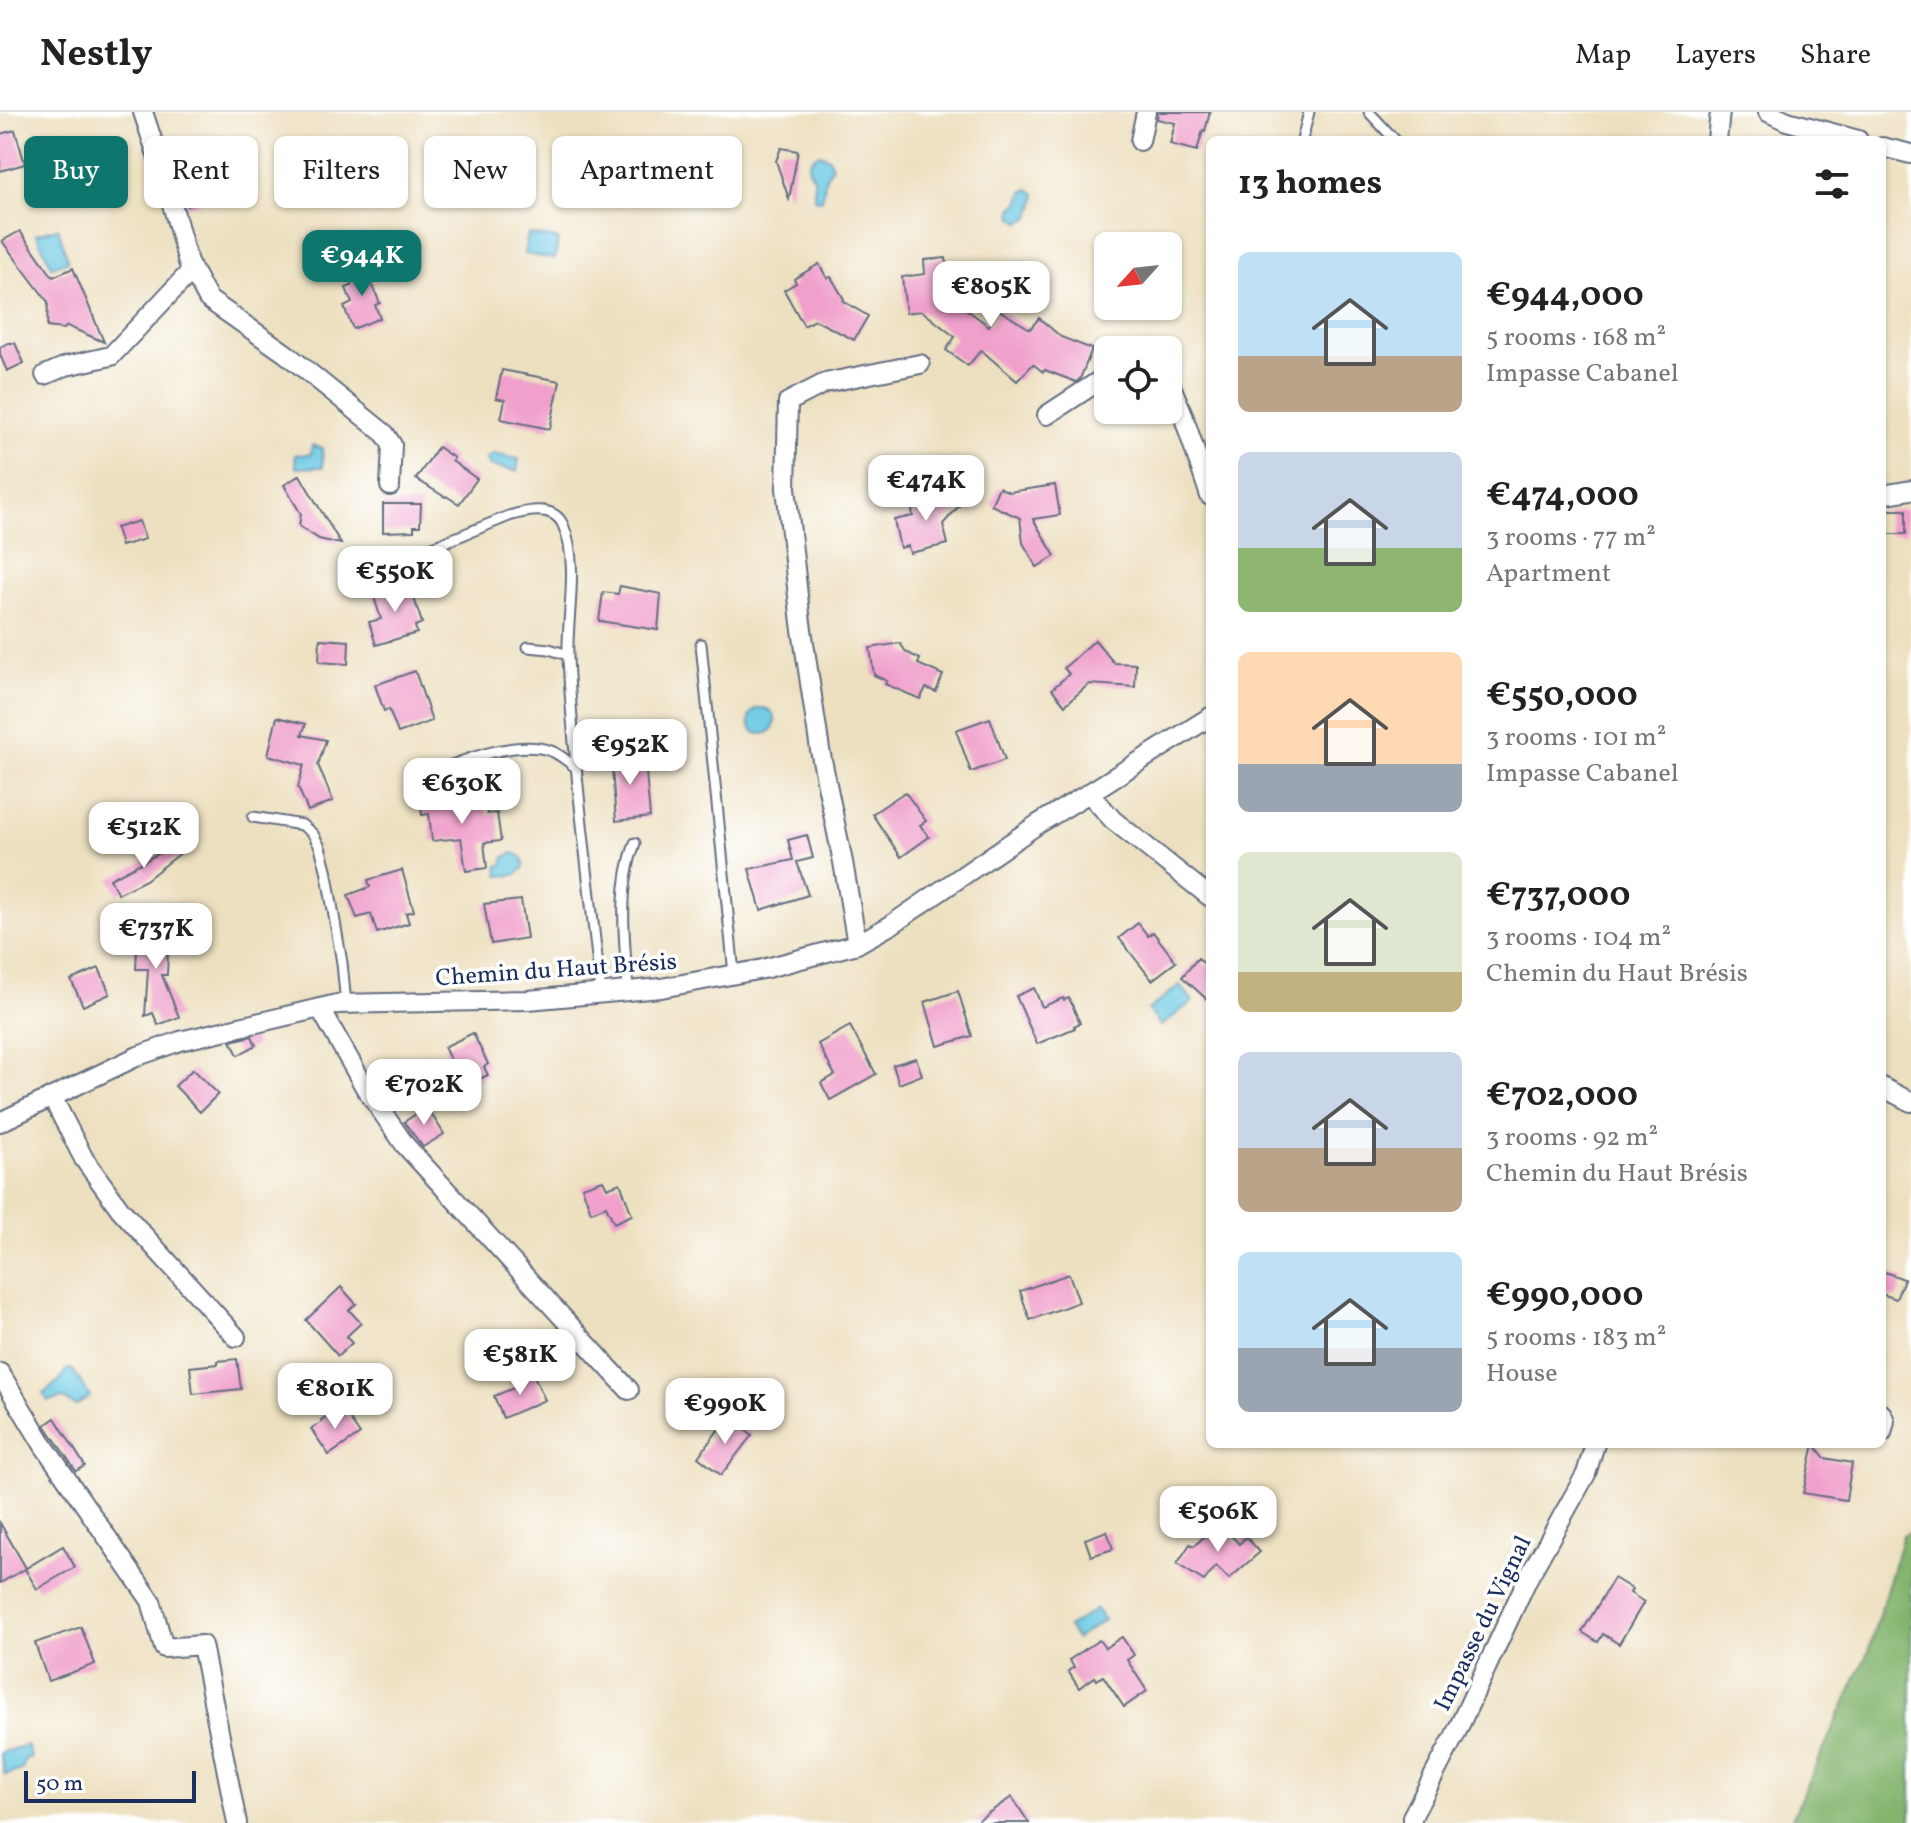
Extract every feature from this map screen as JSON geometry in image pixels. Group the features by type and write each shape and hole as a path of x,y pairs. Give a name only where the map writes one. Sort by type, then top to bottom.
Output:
{"street":[{"path":"143,112 188,262 208,299 285,353 385,434 392,445 390,486"},
{"path":"1140,141 1146,112"},
{"path":"1717,136 1720,112"},
{"path":"1768,112 1787,121 1843,136"},
{"path":"1886,148 1911,154"},
{"path":"45,375 66,366 111,356 192,270"},
{"path":"857,944 820,750 801,623 786,488 788,402 825,383 920,364"},
{"path":"1047,415 1094,384"},
{"path":"1182,412 1206,484"},
{"path":"1886,494 1911,490"},
{"name":"Chemin du Haut Brésis","path":"0,1122 138,1056 180,1041 320,1008 346,1004 528,1000 661,988 763,969 857,944 891,925 1038,824 1206,720"},
{"path":"1089,793 1113,820 1206,894"},
{"path":"320,1008 366,1089 405,1145 629,1390"},
{"path":"1886,1089 1911,1102"},
{"path":"52,1097 84,1159 120,1209 236,1337"},
{"path":"0,1373 44,1446 151,1601 164,1648 202,1645 237,1823"},
{"name":"Impasse du Vignal","path":"1412,1823 1412,1817 1455,1735 1528,1578 1586,1474 1594,1448"}],"lane":[{"path":"1303,136 1309,112"},
{"path":"1369,112 1391,136"},
{"path":"374,571 529,510 542,510 563,523 571,576 568,655 577,768 601,994"},
{"path":"701,644 734,974"},
{"path":"528,647 568,655"},
{"path":"435,772 463,760 519,746 550,751 577,768"},
{"path":"253,817 302,825 313,834 320,847 342,963 346,1004"},
{"path":"628,991 623,889 635,843"}],"green space":[{"path":"1911,1531 1911,1823 1790,1823 1868,1652 1903,1535"}],"water":[{"path":"820,154 829,158 832,167 826,177 822,200 814,199 814,177 809,167 812,158"},
{"path":"1029,189 1036,194 1035,204 1029,218 1020,222 1013,217 1012,209 1019,203 1023,192"},
{"path":"58,228 68,261 52,267 36,234"},
{"path":"528,234 558,239 555,259 524,254"},
{"path":"312,445 322,448 323,467 296,468 295,455 311,454"},
{"path":"493,454 519,459 517,471 490,466 486,459"},
{"path":"762,708 771,712 775,721 771,730 762,734 753,730 749,721 753,712"},
{"path":"512,853 522,858 523,869 515,875 499,876 498,865 503,865 505,857"},
{"path":"1180,985 1193,1001 1161,1026 1148,1010"},
{"path":"70,1369 90,1397 75,1406 63,1398 48,1401 43,1394"},
{"path":"1096,1609 1104,1620 1076,1639 1068,1627"},
{"path":"27,1745 31,1757 25,1759 22,1770 5,1775 0,1753"}],"building":[{"path":"1158,112 1210,112 1197,151 1170,144 1175,123 1157,119"},
{"path":"15,130 24,164 0,171 0,134"},
{"path":"781,148 798,151 789,199 776,161"},
{"path":"20,231 53,277 73,268 104,342 67,326 64,329 47,327 48,302 2,241"},
{"path":"946,258 947,266 954,265 959,304 989,326 999,310 1030,329 1039,318 1061,337 1092,349 1080,379 1076,382 1045,370 1043,372 1033,364 1017,381 981,350 968,366 946,350 955,337 922,311 906,313 902,277 925,274 924,260"},
{"path":"356,264 373,267 370,280 380,303 375,305 380,318 353,329 344,307 352,303 346,288 351,286"},
{"path":"819,264 827,278 831,277 843,301 868,316 854,340 815,320 804,326 784,290 796,283 794,279"},
{"path":"15,343 24,363 7,371 0,347"},
{"path":"502,370 560,381 550,429 501,419 505,400 496,398"},
{"path":"438,447 477,479 459,504 416,479"},
{"path":"300,475 341,544 319,539 299,526 301,514 284,485"},
{"path":"1055,485 1060,515 1033,519 1055,556 1037,567 1023,543 1020,518 991,505 999,487 1009,492"},
{"path":"939,488 959,506 943,524 948,544 910,553 908,546 900,548 894,520 913,516 911,504 929,499"},
{"path":"383,504 421,504 420,526 414,526 414,531 383,532"},
{"path":"1887,510 1906,510 1906,534 1888,534"},
{"path":"139,521 145,539 121,546 116,528"},
{"path":"409,582 422,623 415,626 417,633 376,645 369,622 381,619 373,594"},
{"path":"620,586 661,594 658,630 599,621 603,592 618,594"},
{"path":"320,639 349,641 348,664 319,662"},
{"path":"1095,640 1114,663 1136,664 1135,687 1089,684 1065,705 1052,689 1069,674 1064,668"},
{"path":"900,643 906,652 920,659 918,664 943,675 936,692 926,688 920,699 885,684 887,681 874,675 870,648"},
{"path":"415,671 432,721 398,733 389,709 384,711 375,685"},
{"path":"277,717 306,724 302,735 326,740 318,765 333,801 308,811 298,787 304,765 268,755"},
{"path":"990,718 1005,760 971,772 956,730"},
{"path":"637,753 638,763 645,762 650,817 616,821 611,755"},
{"path":"440,790 442,805 485,800 487,814 497,813 501,841 484,843 487,868 466,871 461,838 432,841 429,814 422,815 419,792"},
{"path":"905,792 926,821 920,825 929,837 901,857 872,814"},
{"path":"807,835 813,858 797,862 808,895 761,910 749,869 793,860 788,840"},
{"path":"177,844 182,852 146,880 118,894 110,879"},
{"path":"402,870 414,911 406,913 409,923 377,933 371,914 357,918 348,895 370,887 368,880"},
{"path":"521,900 527,938 491,944 484,904"},
{"path":"1138,923 1148,936 1153,932 1176,962 1152,980 1119,938"},
{"path":"138,925 169,926 167,975 162,975 179,1017 158,1025 153,1013 145,1016 148,969 136,969"},
{"path":"1198,958 1206,965 1206,998 1182,977"},
{"path":"99,968 110,994 83,1006 71,980"},
{"path":"1034,988 1042,1007 1069,998 1080,1023 1037,1044 1016,996"},
{"path":"958,991 972,1036 938,1046 925,1002"},
{"path":"850,1026 876,1074 830,1100 821,1083 835,1075 818,1044"},
{"path":"473,1033 488,1064 484,1067 488,1075 463,1087 444,1047"},
{"path":"252,1036 256,1045 238,1055 231,1041"},
{"path":"916,1058 922,1075 899,1084 893,1065"},
{"path":"193,1069 218,1094 200,1112 175,1086"},
{"path":"427,1107 444,1134 423,1147 404,1122"},
{"path":"603,1180 607,1188 620,1183 632,1215 614,1223 606,1206 591,1212 582,1187"},
{"path":"1886,1272 1904,1279 1896,1299 1886,1295"},
{"path":"1069,1274 1079,1302 1030,1320 1020,1291"},
{"path":"341,1287 356,1304 349,1310 361,1323 346,1337 352,1343 338,1356 306,1320"},
{"path":"237,1359 241,1389 193,1394 190,1367"},
{"path":"533,1374 545,1400 503,1418 494,1396 519,1386 517,1380"},
{"path":"341,1407 360,1434 329,1455 311,1429"},
{"path":"55,1418 85,1466 76,1471 45,1425"},
{"path":"732,1418 752,1435 721,1475 698,1457 725,1421 728,1423"},
{"path":"1813,1448 1817,1448 1825,1458 1852,1463 1846,1500 1803,1493"},
{"path":"0,1523 26,1568 63,1546 75,1567 37,1589 25,1569 0,1583"},
{"path":"1219,1523 1239,1544 1246,1537 1260,1552 1229,1579 1216,1566 1204,1581 1177,1564 1190,1544 1194,1546"},
{"path":"1107,1531 1113,1549 1091,1556 1085,1539"},
{"path":"1614,1578 1632,1589 1630,1593 1644,1602 1619,1644 1603,1634 1598,1642 1582,1632"},
{"path":"81,1627 95,1664 48,1681 35,1643"},
{"path":"1122,1637 1134,1655 1127,1660 1147,1691 1124,1707 1103,1676 1097,1680 1095,1677 1079,1688 1068,1671 1074,1667 1069,1660 1099,1640 1105,1648"},
{"path":"1012,1797 1029,1823 974,1823"}]}
